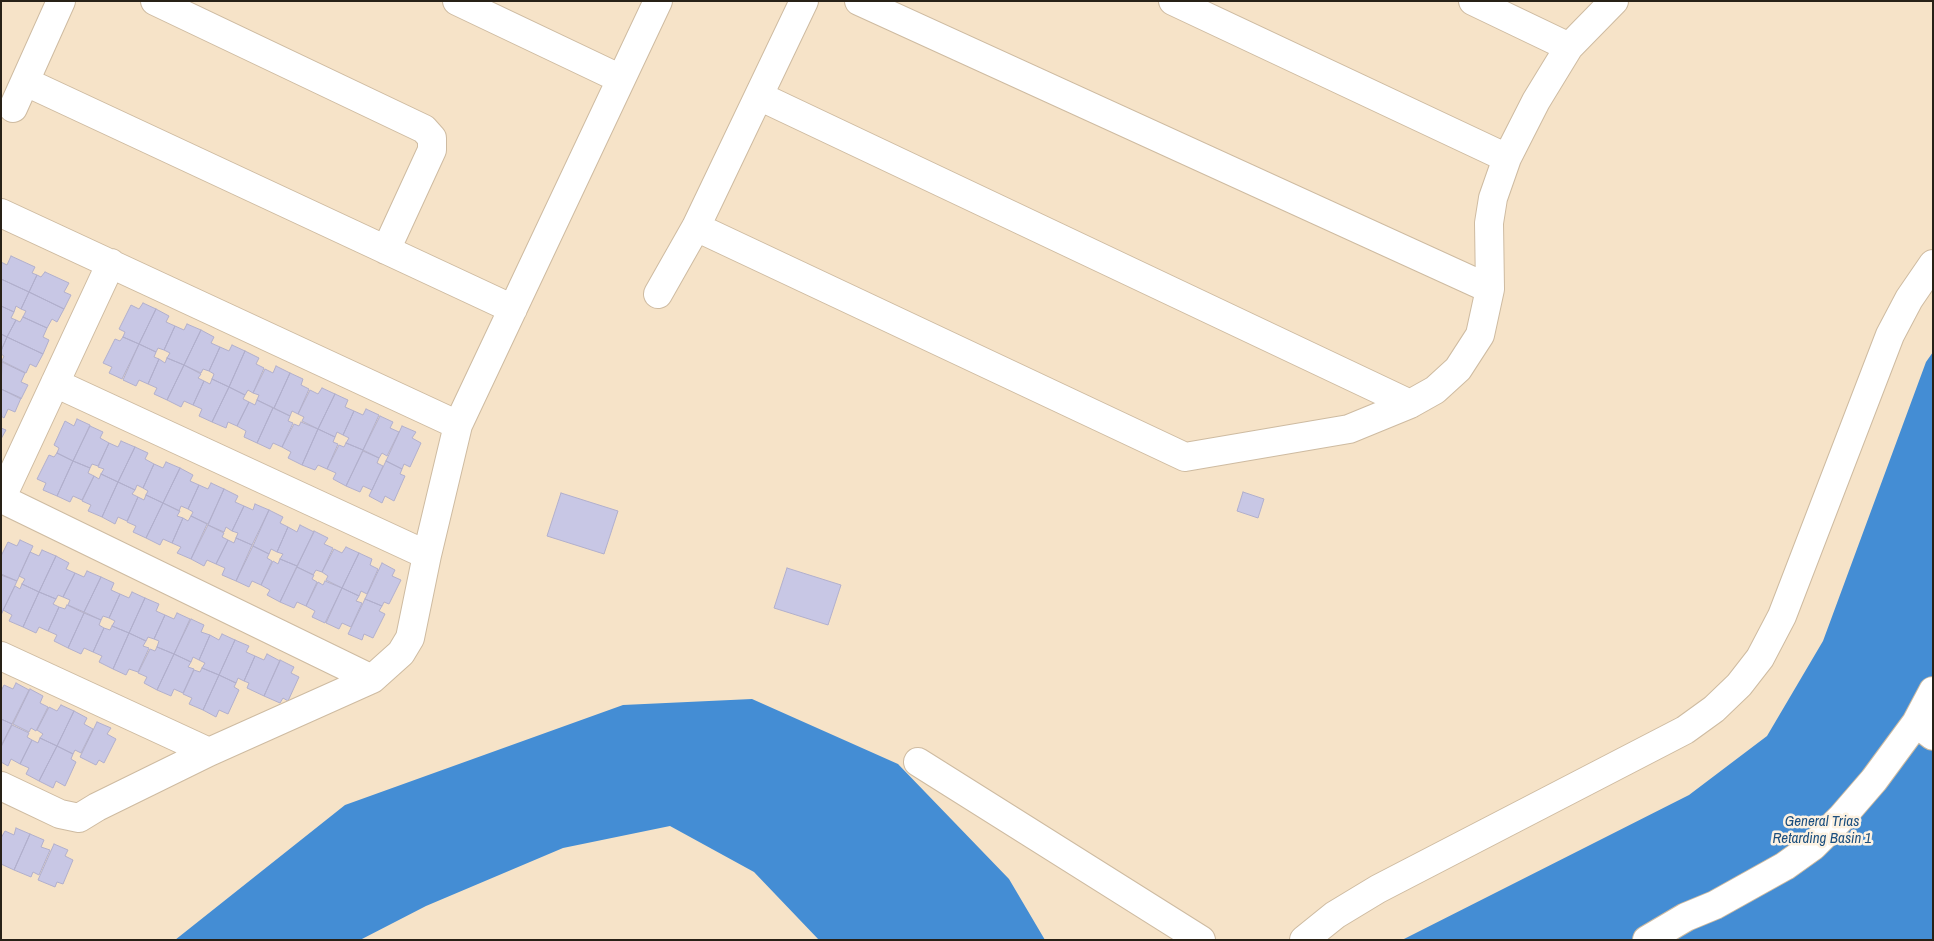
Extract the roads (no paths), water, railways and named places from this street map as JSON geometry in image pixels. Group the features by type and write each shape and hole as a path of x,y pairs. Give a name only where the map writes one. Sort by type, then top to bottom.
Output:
{"street":[{"path":"14,108 61,1"},
{"path":"155,1 424,129 432,138 432,150 386,250"},
{"path":"457,1 501,11 621,79"},
{"path":"1,786 60,814 79,818 96,807 209,752 372,679 401,653 410,638 427,555 458,424 658,1"},
{"path":"658,294 696,226 804,1"},
{"path":"859,1 1490,289"},
{"path":"1173,1 1507,158"},
{"path":"1473,1 1569,47"},
{"path":"696,226 1185,457 1348,429 1410,404 1435,390 1458,369 1480,335 1490,289 1489,223 1493,198 1507,158 1536,101 1569,47 1614,1"},
{"path":"26,82 513,309"},
{"path":"759,96 1410,404"},
{"path":"1,213 458,424"},
{"path":"111,263 1,499 372,679"},
{"path":"1304,940 1335,916 1378,889 1685,730 1714,709 1739,685 1760,658 1782,616 1890,335 1909,299 1933,264"},
{"path":"55,383 427,555"},
{"path":"1,656 209,752"},
{"path":"1647,940 1678,921 1715,904 1786,866 1813,846 1842,817 1874,780 1924,730 1933,691"},
{"path":"918,762 1201,940"}],"water":[{"name":"General Trias Retarding Basin 1","path":"1933,352 1933,940 1402,940 1689,795 1767,736 1823,641 1926,362"},
{"path":"752,699 898,764 1009,879 1045,940 819,940 754,872 670,826 563,848 426,906 360,940 175,940 345,805 623,705"}]}
